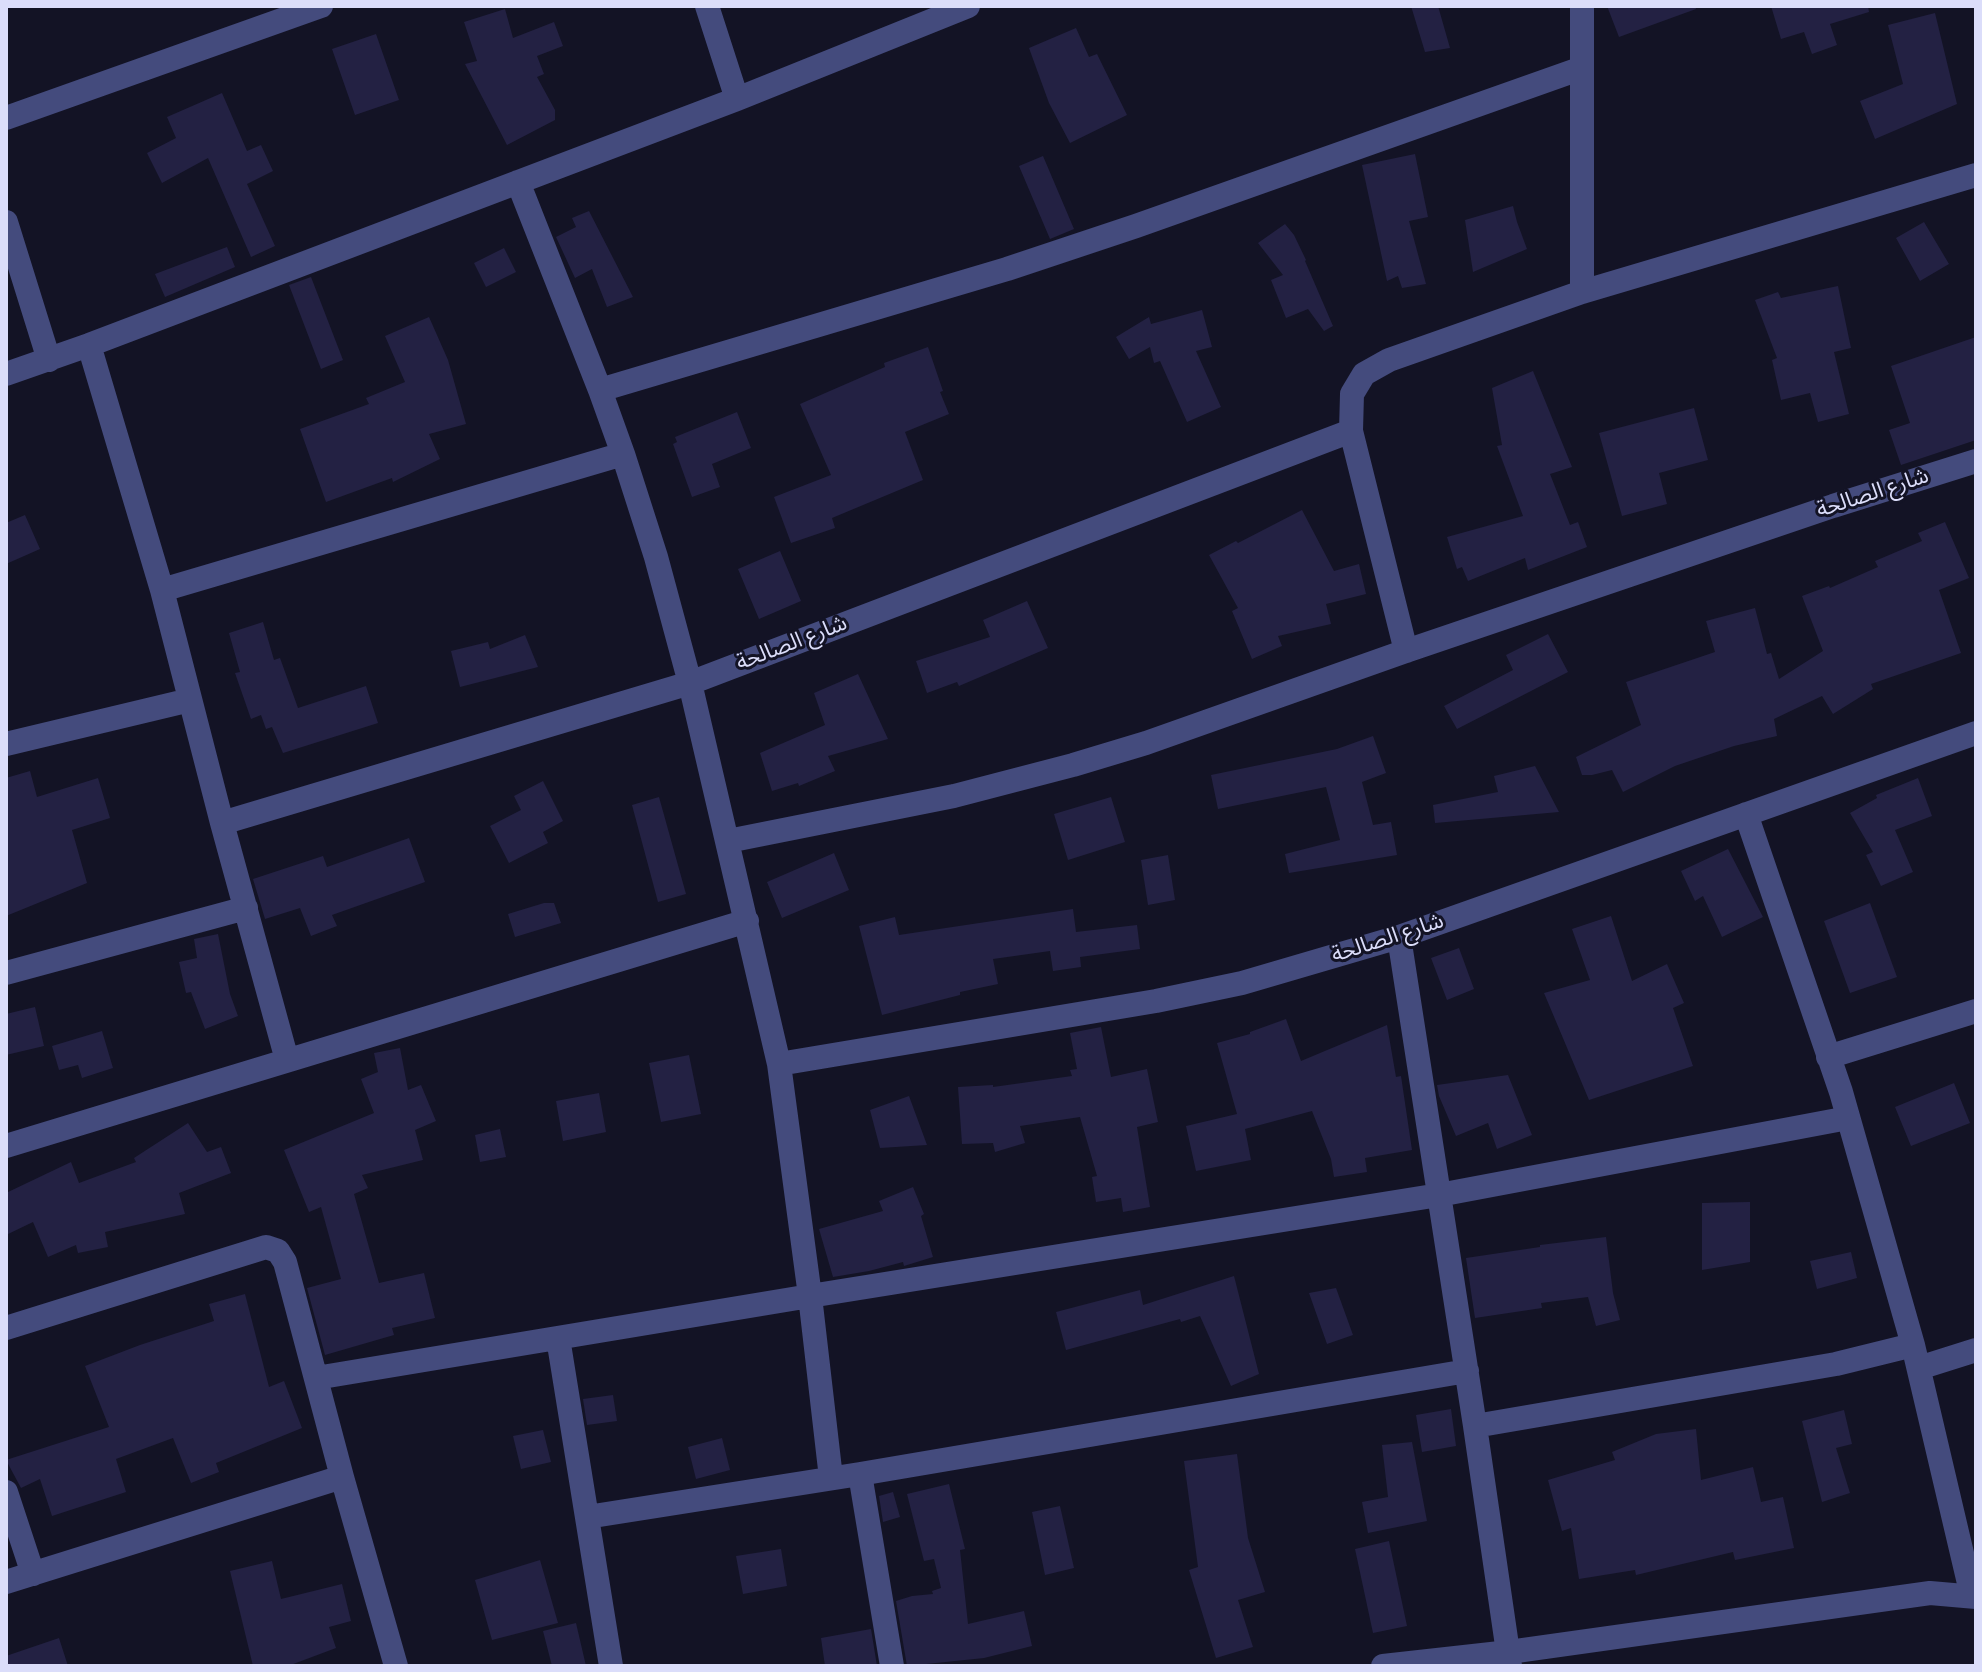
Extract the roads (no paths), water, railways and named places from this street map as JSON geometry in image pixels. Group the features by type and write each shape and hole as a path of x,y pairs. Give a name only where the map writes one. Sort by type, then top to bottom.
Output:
{"street":[{"path":"6,118 321,6"},
{"path":"707,6 737,99"},
{"path":"6,374 737,99 968,6"},
{"path":"1582,6 1582,292"},
{"path":"600,390 1007,269 1582,68"},
{"path":"1406,651 1351,431 1352,394 1364,374 1389,360 1582,292 1976,175"},
{"path":"518,182 623,454 656,557 690,683 779,1064 831,1478"},
{"path":"6,222 49,360"},
{"path":"89,345 162,590 287,1060"},
{"name":"شارع الصالحة","path":"222,823 690,683 1351,431"},
{"path":"162,590 623,454"},
{"name":"شارع الصالحة","path":"728,841 954,796 1073,765 1210,721 1833,506 1976,461"},
{"path":"6,744 190,700"},
{"name":"شارع الصالحة","path":"779,1064 1124,1007 1242,983 1399,937 1976,733"},
{"path":"1383,1666 1510,1659 1930,1593 1974,1596 1916,1357 1848,1118 1746,814"},
{"path":"6,973 246,908"},
{"path":"6,1146 747,921"},
{"path":"1399,937 1510,1659"},
{"path":"1828,1057 1976,1011"},
{"path":"316,1378 1439,1195 1848,1118"},
{"path":"6,1328 266,1247 278,1251 285,1262 396,1666"},
{"path":"558,1338 611,1666"},
{"path":"1475,1426 1836,1364 1976,1350"},
{"path":"587,1517 1467,1371"},
{"path":"860,1474 892,1666"},
{"path":"6,1582 342,1477"},
{"path":"6,1492 33,1574"}]}
